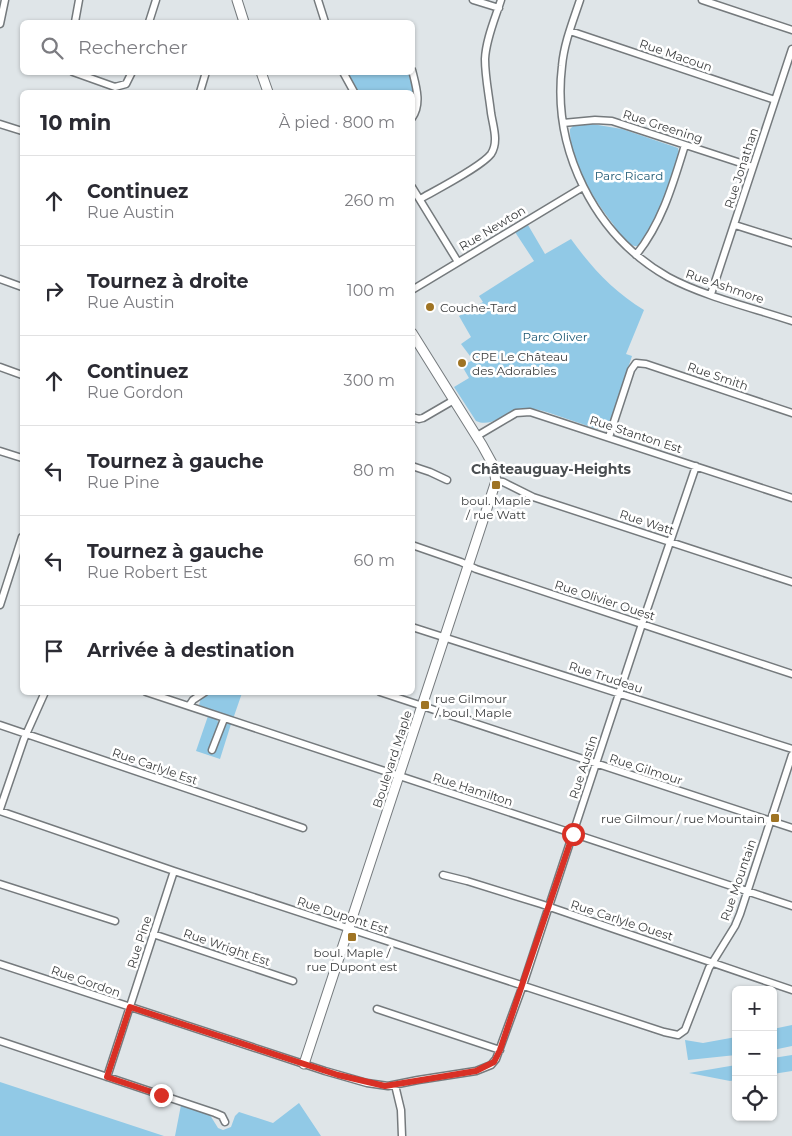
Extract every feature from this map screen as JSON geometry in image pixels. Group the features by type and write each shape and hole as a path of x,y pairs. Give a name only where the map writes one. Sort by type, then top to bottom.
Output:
{"street":[{"path":"0,24 5,0"},
{"path":"75,20 79,0"},
{"path":"150,20 156,0"},
{"path":"237,0 243,20"},
{"path":"318,0 324,20"},
{"path":"473,0 499,8"},
{"path":"420,199 478,164 489,156 493,149 495,135 485,59 487,46 502,0"},
{"name":"Rue Ashmore","path":"580,0 561,71 560,92 563,123 570,154 583,187 606,222 618,238 636,255 669,277 711,294 792,321"},
{"path":"702,0 792,30"},
{"name":"Rue Macoun","path":"570,32 775,100"},
{"name":"Rue Jonathan","path":"711,294 792,49"},
{"path":"82,75 118,87 126,84 130,75"},
{"path":"201,90 205,75"},
{"path":"262,75 267,90"},
{"path":"345,75 353,90"},
{"path":"413,75 418,103 415,113"},
{"name":"Rue Greening","path":"563,123 606,120 753,167"},
{"path":"0,124 20,130"},
{"path":"636,255 649,239 659,220 685,145"},
{"name":"Rue Newton","path":"415,288 583,187"},
{"path":"415,192 458,262"},
{"path":"735,224 792,244"},
{"path":"0,279 20,286"},
{"path":"415,338 491,461 496,481"},
{"name":"Rue Smith","path":"609,437 631,370 636,363 646,364 792,413"},
{"path":"0,368 20,374"},
{"path":"415,418 423,418 454,400"},
{"name":"Rue Stanton Est","path":"476,436 508,417 523,411 534,413 792,498"},
{"path":"0,451 20,457"},
{"name":"Rue Austin","path":"395,1085 476,1071 494,1062 500,1050 696,466"},
{"path":"415,467 447,480"},
{"name":"Rue Watt","path":"496,481 503,482 527,495 792,582"},
{"name":"Boulevard Maple","path":"304,1064 496,481"},
{"path":"0,605 20,542"},
{"name":"Rue Olivier Ouest","path":"415,546 792,674"},
{"name":"Rue Trudeau","path":"415,628 792,750"},
{"path":"0,810 26,734 44,695"},
{"name":"Rue Hamilton","path":"155,695 792,906"},
{"path":"189,706 193,700 200,695"},
{"name":"Rue Gilmour","path":"388,695 792,828"},
{"path":"212,750 224,718"},
{"name":"Rue Carlyle Est","path":"0,725 303,828"},
{"name":"Rue Mountain","path":"681,1034 688,1025 712,963 735,926 748,892 792,755"},
{"name":"Rue Dupont Est","path":"0,810 174,871 664,1032 675,1035 681,1034"},
{"name":"Rue Pine","path":"107,1077 174,871"},
{"name":"Rue Carlyle Ouest","path":"443,875 467,880 792,990"},
{"path":"0,884 115,921"},
{"name":"Rue Wright Est","path":"153,934 293,981"},
{"name":"Rue Gordon","path":"0,964 304,1064 373,1084 395,1085"},
{"path":"377,1009 500,1050"},
{"path":"0,1041 215,1113 222,1116 225,1122"},
{"path":"395,1085 401,1116 402,1136"}],"green space":[{"path":"348,75 410,75 413,90 357,90"},
{"name":"Parc Ricard","path":"592,124 622,129 678,148 679,153 668,189 657,216 645,239 638,246 630,244 621,235 591,192 578,167 571,142 570,129 573,126"},
{"name":"Parc Oliver","path":"528,225 545,254 571,239 604,278 644,310 626,354 632,356 609,425 605,429 597,429 551,413 526,408 483,423 476,421 454,387 469,378 462,366 473,360 461,344 471,337 459,316 483,302 479,296 534,261 515,232"},
{"path":"207,695 241,695 233,719 199,705 201,698"},
{"path":"208,716 216,719 219,723 210,749 225,723 231,724 220,759 196,751"},
{"path":"792,1025 792,1046 777,1049 777,1028"},
{"path":"732,1038 732,1055 688,1060 685,1040 703,1043"},
{"path":"792,1055 792,1071 777,1073 777,1057"},
{"path":"732,1066 732,1081 730,1081 689,1073"},
{"path":"0,1082 164,1136 0,1136"},
{"path":"299,1103 321,1136 175,1136 181,1105 210,1115 218,1128 223,1130 231,1127 235,1116 239,1112 273,1123"}],"place":[{"name":"Couche-Tard","path":"430,307"},
{"name":"CPE Le Château des Adorables","path":"462,363"},
{"name":"boul. Maple / rue Watt","path":"496,485"},
{"name":"rue Gilmour / boul. Maple","path":"425,705"},
{"name":"rue Gilmour / rue Mountain","path":"775,818"},
{"name":"boul. Maple / rue Dupont est","path":"352,937"}],"district":[{"name":"Châteauguay-Heights","path":"551,469"}],"route":[{"path":"161,1095 107,1077 130,1007 358,1081 385,1086 476,1071 490,1065 496,1060 500,1050 573,834"}]}
